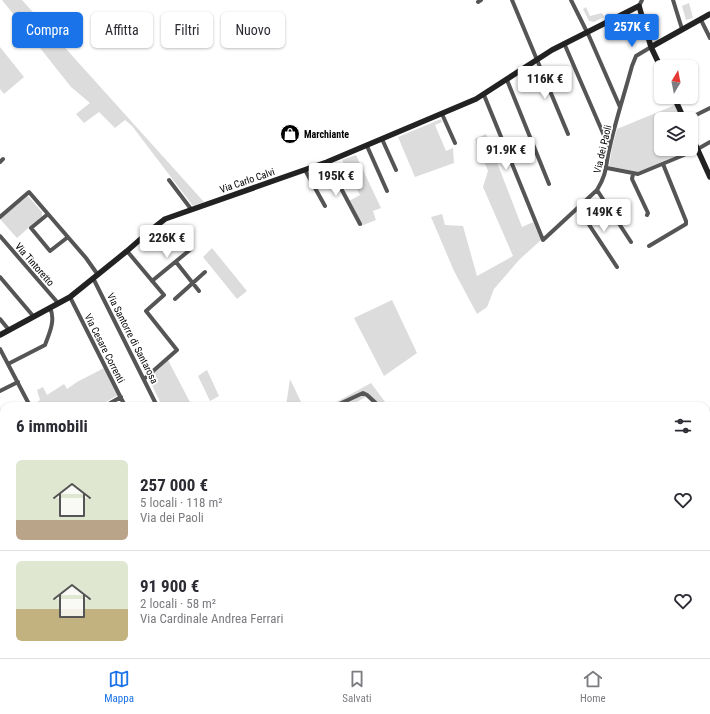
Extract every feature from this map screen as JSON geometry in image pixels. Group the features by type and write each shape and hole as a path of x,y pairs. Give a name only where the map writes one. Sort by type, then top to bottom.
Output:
{"street":[{"path":"512,0 568,134"},
{"path":"571,0 587,31 620,108"},
{"path":"642,0 638,3 651,47 657,60"},
{"path":"673,0 682,29"},
{"name":"Via Carlo Calvi","path":"0,335 70,297 165,219 327,162 368,146 484,95 564,42 638,3"},
{"path":"651,47 710,14"},
{"path":"701,20 710,38"},
{"path":"564,42 610,147"},
{"name":"Via dei Paoli","path":"484,95 543,240 597,190 603,179 632,66 636,56 651,47"},
{"path":"506,80 548,184"},
{"path":"698,114 710,108"},
{"path":"442,114 455,144"},
{"path":"382,139 396,170"},
{"path":"698,148 710,142"},
{"path":"368,146 387,191"},
{"path":"698,151 710,177"},
{"path":"606,168 633,174 645,172 681,156"},
{"path":"327,162 360,224"},
{"path":"649,246 686,224 663,164"},
{"path":"305,170 325,206"},
{"path":"633,174 632,179 648,213 647,215"},
{"path":"169,180 191,209"},
{"path":"597,190 631,242"},
{"name":"Via Santorre di Santarosa","path":"0,217 29,192 68,237 96,276 155,402"},
{"path":"578,208 617,268"},
{"path":"48,214 31,228 50,251 68,237"},
{"name":"Via Tintoretto","path":"0,236 58,303"},
{"path":"152,281 191,249"},
{"path":"127,251 164,295 146,311 177,350 144,379"},
{"path":"176,262 199,291"},
{"path":"174,298 205,272"},
{"path":"0,277 34,316"},
{"name":"Via Cesare Correnti","path":"70,297 123,402"},
{"path":"8,364 45,345 53,320 50,308"},
{"path":"0,319 9,330"},
{"path":"0,349 28,402"},
{"path":"0,391 18,382"},
{"path":"344,402 363,393 374,402"},
{"path":"112,402 121,397"}],"shaded area":[{"path":"2,0 22,0 33,12 12,12"},
{"path":"689,3 693,18 686,20 682,6"},
{"path":"586,7 590,16 602,13 604,17 594,22 589,21 583,9"},
{"path":"0,47 24,77 4,94 0,89"},
{"path":"40,48 65,48 204,202 193,206 132,126 125,120 115,128 99,112 84,123 76,114 90,103 71,87"},
{"path":"675,105 678,112 658,112"},
{"path":"654,114 654,156 675,156 638,172 609,166 617,129"},
{"path":"441,119 442,122 435,125 446,151 453,148 454,163 415,177 398,137"},
{"path":"486,134 522,227 533,222 541,240 519,260 494,289 487,307 477,314 454,271 431,217 442,214 445,225 463,226 477,276 513,256 483,187 488,171 475,139"},
{"path":"356,155 381,208 373,211 376,220 361,226 349,201 360,195 342,160"},
{"path":"28,196 42,212 42,216 17,238 0,219"},
{"path":"212,248 247,291 237,299 203,257"},
{"path":"392,300 417,353 384,376 354,318"},
{"path":"168,360 190,402 160,402 148,377"},
{"path":"104,368 118,395 106,402 37,402 40,400 37,390 43,387 47,395 64,384 67,389"},
{"path":"207,370 219,396 210,401 198,376"},
{"path":"290,379 301,402 287,402"},
{"path":"371,383 385,402 372,402 366,397 357,402 336,402"}],"place":[{"name":"Marchiante","path":"290,134"}]}
